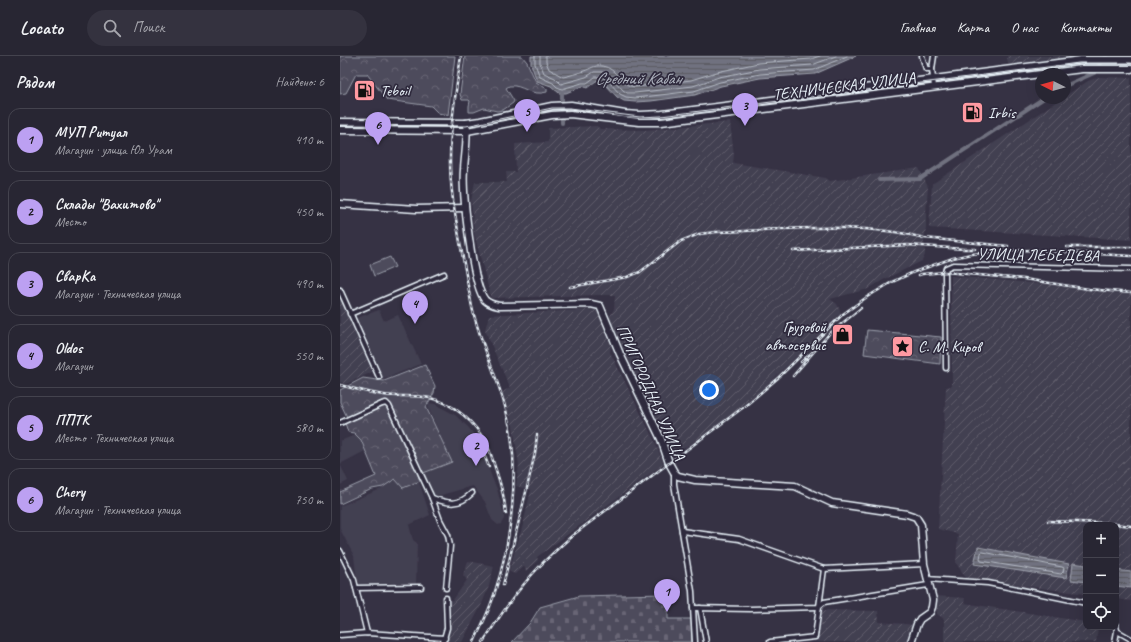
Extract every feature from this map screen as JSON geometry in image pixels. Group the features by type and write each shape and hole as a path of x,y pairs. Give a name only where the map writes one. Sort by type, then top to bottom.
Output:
{"main road":[{"name":"ТЕХНИЧЕСКАЯ УЛИЦА","path":"340,122 466,123 552,106 570,105 626,114 662,114 1081,60 1131,60"},
{"name":"ТЕХНИЧЕСКАЯ УЛИЦА","path":"1071,70 1131,69"},
{"name":"ТЕХНИЧЕСКАЯ УЛИЦА","path":"340,130 467,131 552,115 570,114 639,122 661,122 1035,75"},
{"path":"340,204 416,208 465,208 463,170 467,142 466,123"},
{"name":"ПРИГОРОДНАЯ УЛИЦА","path":"465,208 478,286 486,301 492,305 499,306 591,304 600,306 620,354 661,439 674,472"},
{"path":"674,472 684,478 695,480 795,486 832,503 907,514 916,517 921,526 924,564 933,600 930,612 920,619 917,624 911,642"}],"street":[{"path":"922,56 926,69 932,69"},
{"path":"934,56 932,69 934,87"},
{"name":"УЛИЦА ЛЕБЕДЕВА","path":"946,368 946,268 953,265 1131,269"},
{"path":"350,314 444,274"},
{"path":"340,290 379,377"},
{"path":"340,423 382,404 386,403 390,406 448,535 449,541 446,588"},
{"name":"ПРИГОРОДНАЯ УЛИЦА","path":"674,472 674,484 692,591 695,642"},
{"path":"432,498 444,502 456,503 465,500 472,493"},
{"path":"682,531 739,538 824,569 924,564"},
{"path":"340,551 354,580 367,633"},
{"path":"770,642 815,637 824,569"},
{"path":"693,608 750,610 818,607 824,602 928,582 988,584 1083,602"},
{"path":"356,588 421,587"},
{"path":"340,635 367,633 444,640 447,628 446,598"},
{"path":"700,608 706,642"},
{"path":"1115,642 1117,631 1131,638"}],"shaded area":[{"path":"1007,56 1083,56 1008,64"},
{"path":"1099,77 1131,78 1131,240 929,228 932,184 1053,104 1071,104 1071,92 1088,81"},
{"path":"730,122 734,155 733,163 826,178 830,181 919,168 928,187 926,227 923,248 925,249 925,255 922,261 868,289 830,299 837,304 841,313 763,389 730,417 674,455 609,318 614,309 615,295 491,298 474,233 471,201 475,182 507,182 506,172 516,172 515,144 548,142 548,128 597,126 600,129 645,130"},
{"path":"951,276 1089,288 1131,294 1131,601 1119,599 1119,522 1083,522 1083,594 966,578 956,563 958,534 938,529 946,387 952,386"},
{"path":"340,298 372,372 346,384 340,382"},
{"path":"597,309 611,346 610,352 655,442 663,462 662,465 537,557 538,560 526,571 524,566 515,574 509,570 523,525 531,490 516,486 519,465 513,426 502,392 510,388 485,330 489,315"},
{"path":"379,310 384,321 398,315 421,364 384,379 357,318"},
{"path":"429,403 435,404 455,415 477,438 497,489 504,515 504,519 501,524 498,525 492,520 485,502 473,486 434,497 421,472 450,459 428,407"},
{"path":"358,434 365,451 340,464 340,441"},
{"path":"340,464 348,481 340,485"},
{"path":"396,478 418,479 430,515 409,525 413,540 417,543 416,585 360,586 356,573 354,556 340,529 340,506 381,489 381,484"},
{"path":"468,561 494,566 489,586 481,606 462,642 445,642 449,628 447,601 453,600 467,580 463,575"},
{"path":"935,596 965,598 964,603 1083,622 1083,630 1098,630 1096,642 944,642 944,619 937,614"},
{"path":"820,610 878,611 879,622 918,625 916,642 818,642"}],"green space":[{"path":"340,56 455,56 448,115 438,113 431,106 387,100 367,74 356,74 346,93 340,94"},
{"path":"465,56 522,56 527,62 536,82 547,89 547,92 536,93 518,87 509,86 506,88 514,101 503,110 497,111 484,108 474,112 469,112 470,101 462,100 460,94"},
{"path":"390,257 395,267 374,276 370,265"},
{"path":"867,330 941,337 940,364 864,354"},
{"path":"425,365 435,386 434,393 426,407 452,462 418,475 420,481 403,488 395,479 383,487 372,489 340,504 340,492 376,476 361,440 354,433 348,432 345,423 385,405 382,401 347,417 340,402 340,390 363,378 384,381"},
{"path":"664,594 664,597 668,597 668,619 691,619 692,642 512,642 530,623 540,607 579,596"}],"water":[{"name":"Средний Кабан","path":"531,56 856,56 815,74 760,78 721,86 695,95 635,102 624,101 617,97 601,81 596,81 587,88 583,86 566,93 559,93 551,86 537,81 531,64"},
{"path":"978,547 1069,564 1066,578 974,564"},
{"path":"1073,563 1083,565 1083,582 1071,580"},
{"path":"1119,570 1131,572 1131,588 1119,586"}],"waterway":[{"path":"1071,83 1094,73 1106,56"},
{"path":"562,93 562,100"},
{"path":"879,180 920,179 1035,104"}],"tram line":[{"path":"340,125 466,126 552,108 570,108 640,117 661,116 1079,63 1131,63"}],"railway":[{"path":"461,56 451,135 450,172 452,194 475,320 498,384 511,432 514,479 510,528 506,551 490,607 474,642"},
{"path":"570,287 627,277 640,272 681,241 699,234 716,232 847,228 899,233 924,238 1008,246"},
{"path":"793,251 908,245 975,249"},
{"path":"1067,247 1131,247"},
{"path":"483,642 523,585 543,563 573,535 745,406 779,377 843,314 892,282 914,272 953,258 971,254 1033,250 1131,256"},
{"path":"919,275 945,272 1024,279 1089,289 1131,293"},
{"path":"793,376 829,334 861,308"},
{"path":"801,362 816,349"},
{"path":"340,385 384,395 430,398 456,409 477,429 491,454 501,487 506,514"},
{"path":"503,585 535,453 537,435"},
{"path":"478,440 489,467"},
{"path":"1048,521 1107,523 1131,526"}],"place":[{"name":"Teboil","path":"365,90"},
{"name":"Irbis","path":"972,112"},
{"name":"СварКа","path":"745,126"},
{"name":"ППТК","path":"527,132"},
{"name":"Chery","path":"378,145"},
{"name":"Oldos","path":"415,324"},
{"name":"Грузовой автосервис","path":"842,335"},
{"name":"С. М. Киров","path":"902,346"},
{"name":"Склады \"Вахитово\"","path":"476,466"},
{"name":"МУП Ритуал","path":"667,612"}]}
